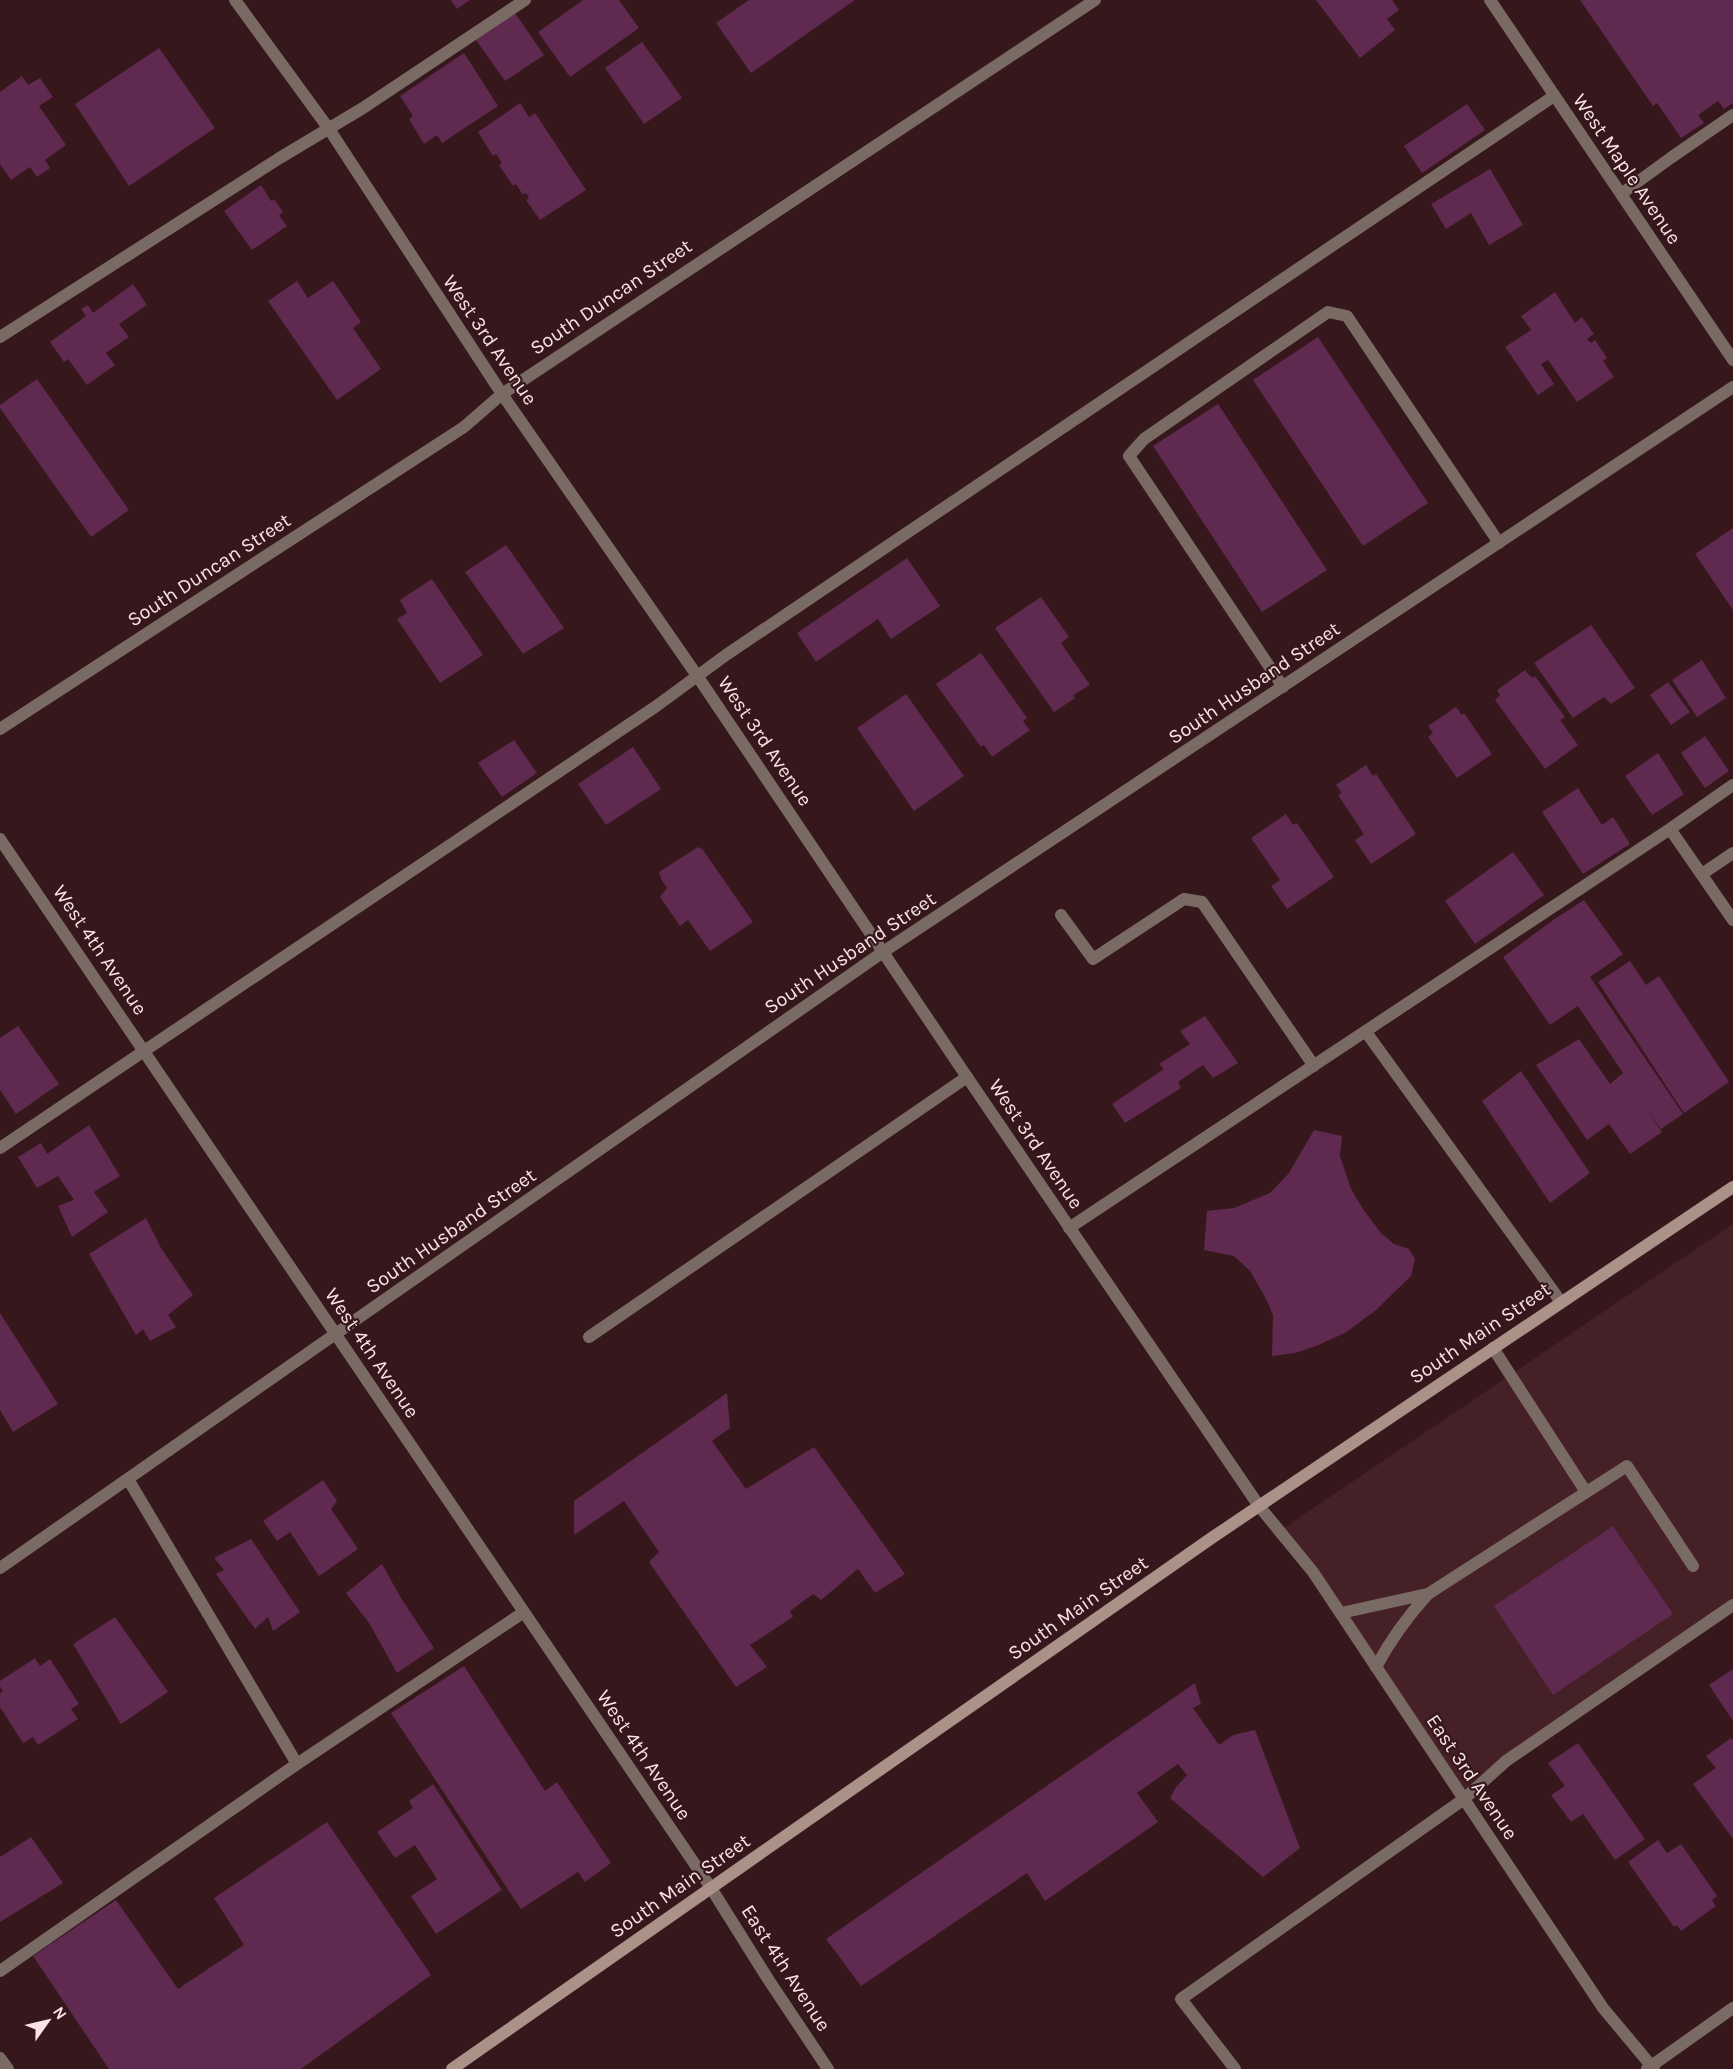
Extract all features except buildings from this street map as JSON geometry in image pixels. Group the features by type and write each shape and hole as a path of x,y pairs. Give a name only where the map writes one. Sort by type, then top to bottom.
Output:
{"main road":[{"name":"South Main Street","path":"452,2069 1259,1506 1733,1187"}],"street":[{"name":"West 3rd Avenue","path":"235,0 329,129 502,394 698,677 1259,1506"},
{"path":"0,336 329,129 525,0"},
{"name":"South Duncan Street","path":"0,729 464,428 502,394 1095,0"},
{"name":"West Maple Avenue","path":"1490,0 1733,360"},
{"path":"0,1148 1554,96"},
{"path":"1621,194 1733,115"},
{"path":"1283,687 1129,456 1144,439 1328,312 1347,316 1499,543"},
{"name":"South Husband Street","path":"0,1568 883,952 1733,387"},
{"path":"1070,1228 1732,787"},
{"path":"1670,829 1733,920"},
{"name":"West 4th Avenue","path":"0,839 711,1888"},
{"path":"1702,874 1733,853"},
{"path":"1061,915 1093,958 1184,899 1202,902 1314,1066"},
{"path":"1366,1032 1561,1302"},
{"path":"589,1337 967,1077"},
{"path":"1493,1348 1586,1492"},
{"path":"1376,1667 1390,1641 1407,1617 1428,1594 1627,1466 1694,1566"},
{"path":"128,1479 297,1764"},
{"name":"East 3rd Avenue","path":"1259,1506 1313,1572 1603,2008 1651,2068"},
{"path":"1341,1613 1428,1594"},
{"path":"1235,2069 1181,1999 1464,1799 1506,1761 1733,1605"},
{"path":"0,1971 297,1764 524,1612"},
{"name":"East 4th Avenue","path":"711,1888 828,2069"},
{"path":"1651,2068 1733,2008"},
{"path":"0,2058 8,2069"}],"shaded area":[{"path":"1733,1224 1733,1613 1465,1796 1284,1528"}]}
